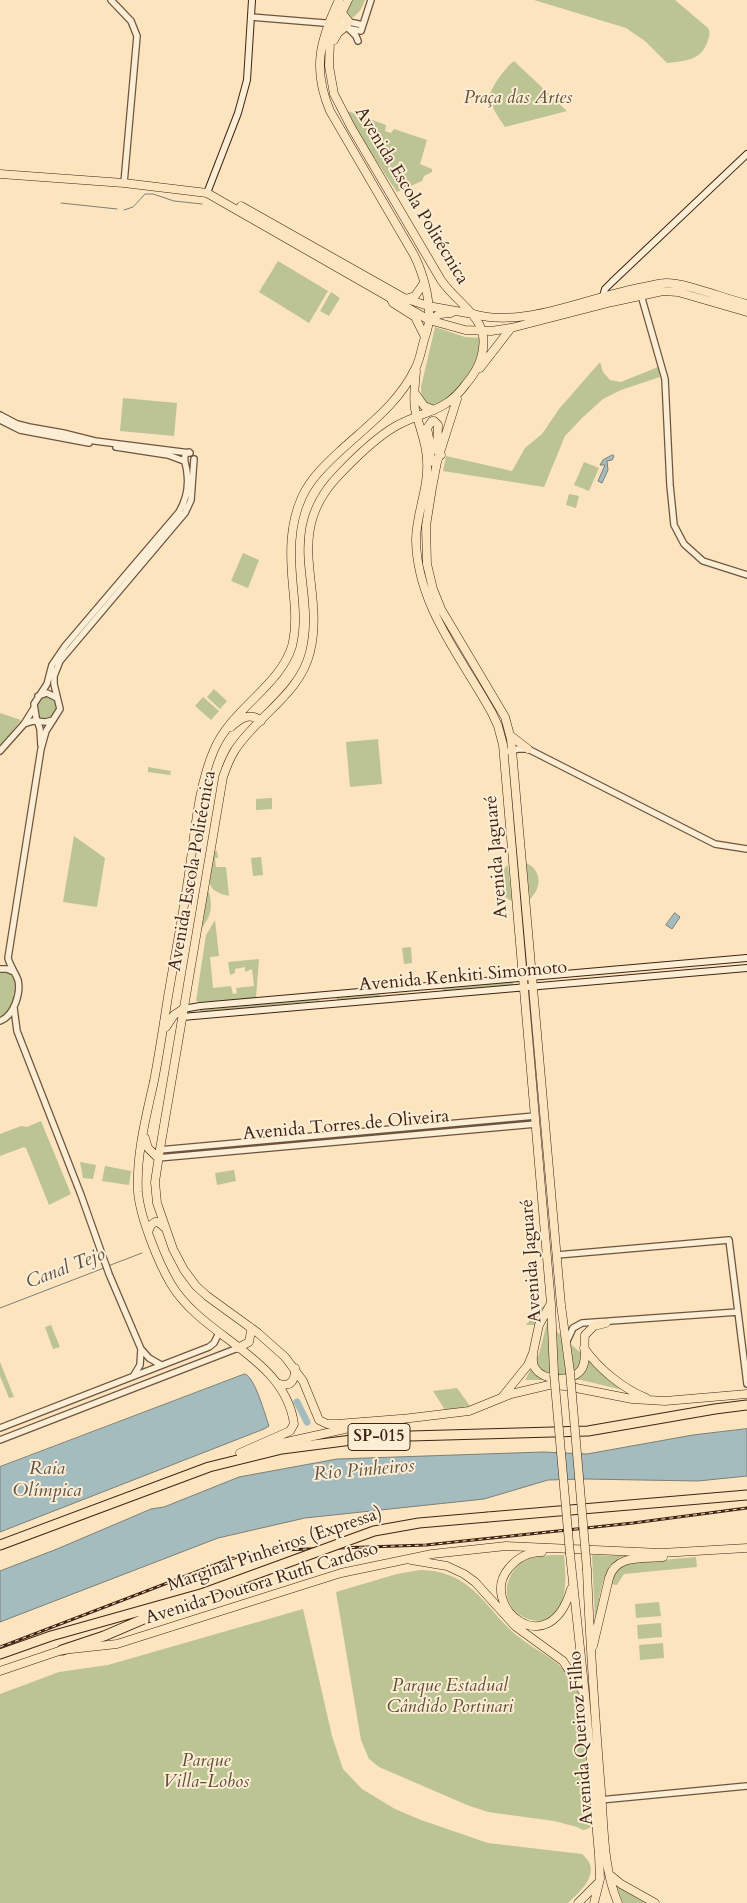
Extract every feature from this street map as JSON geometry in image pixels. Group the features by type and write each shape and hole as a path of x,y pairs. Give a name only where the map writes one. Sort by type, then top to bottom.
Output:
{"highway":[{"name":"SP-015","path":"0,1545 209,1467 282,1449 354,1439 588,1431 747,1405"},
{"name":"Marginal Pinheiros (Expressa)","path":"0,1654 51,1636 204,1593 374,1531 419,1523 747,1495"},
{"path":"62,1650 104,1636 141,1619 169,1609 180,1600"}],"main road":[{"path":"207,190 238,113 244,93 247,80 252,0"},
{"name":"Avenida Escola Politécnica","path":"279,1384 260,1365 188,1308 179,1297 164,1271 148,1232 139,1201 138,1189 143,1134 162,1037 195,828 206,774 213,752 220,736 236,714 273,678 289,653 295,624 291,536 297,509 304,493 316,474 398,397 417,367 429,320 424,283 414,255 326,101 320,79 320,50 332,23 339,0"},
{"name":"Avenida Escola Politécnica","path":"348,0 342,13 332,23 329,54 332,88 341,109 446,287 479,321 483,332 484,346 479,366 458,396 444,406 396,426 372,444 339,474 323,495 312,521 308,542 313,625 310,653 304,670 295,684 236,748 223,777 159,1154 155,1194 178,1260 196,1286 277,1348 303,1380 318,1417 324,1423 346,1424 400,1419"},
{"path":"329,54 338,33 348,26 342,13"},
{"path":"606,298 612,282 747,154"},
{"path":"0,168 207,190 406,299 457,312 501,319 520,318 672,284 747,304"},
{"path":"0,174 124,181"},
{"path":"207,190 391,299 429,320 447,326 483,332 511,328 606,298"},
{"path":"406,299 415,296 424,283"},
{"path":"640,292 678,292 747,312"},
{"path":"391,299 393,303 416,318 425,338"},
{"path":"429,320 440,314 457,312"},
{"path":"458,396 467,387 511,328"},
{"name":"Avenida Jaguaré","path":"417,367 414,392 417,417 425,445 428,468 416,533 418,567 421,581 440,624 492,713 500,732 504,752 572,1572"},
{"path":"414,392 424,406 434,410"},
{"name":"Avenida Jaguaré","path":"458,396 448,425 441,455 437,462 426,526 427,564 442,609 505,717 511,736 557,1255 570,1368"},
{"path":"428,468 432,455 427,428 432,421 438,424 437,450 441,455"},
{"path":"220,736 244,717 252,716 261,721"},
{"path":"511,736 528,749"},
{"path":"188,877 198,883 205,881"},
{"name":"Avenida Kenkiti Simomoto","path":"182,1014 194,1007 747,958"},
{"path":"662,966 663,975"},
{"name":"Avenida Kenkiti Simomoto","path":"182,1014 285,1008 747,968"},
{"path":"435,986 436,995"},
{"path":"284,999 285,1008"},
{"path":"162,1037 171,1019 182,1014"},
{"path":"143,1134 148,1148 159,1154"},
{"path":"148,1232 152,1223 155,1222 166,1228"},
{"path":"502,1398 523,1373 533,1353 539,1325 551,1304"},
{"path":"533,1353 534,1366 540,1374 550,1378 564,1378 575,1375 584,1364 584,1340 587,1333 594,1326 606,1323"},
{"path":"238,1348 249,1342 250,1327"},
{"path":"584,1348 598,1365 627,1388 653,1400"},
{"path":"279,1384 285,1386 292,1383 295,1368"},
{"name":"Avenida Queiroz Filho","path":"570,1368 587,1570 598,1800 600,1879 594,1903"},
{"path":"209,1467 287,1433 292,1428 294,1421 291,1410 279,1384"},
{"path":"240,1453 292,1440 400,1419 464,1412 480,1408 526,1390 557,1385 619,1398 653,1400 677,1401 747,1394"},
{"name":"Avenida Doutora Ruth Cardoso","path":"0,1671 62,1650 117,1644 342,1573 459,1550 491,1547 676,1553 747,1548"},
{"path":"561,1548 552,1552 532,1553 522,1556 515,1561 503,1577 502,1599 508,1610 519,1621 531,1626 546,1624 557,1618 562,1612 572,1585"},
{"path":"591,1650 595,1641 609,1578 615,1566 625,1560 669,1557 676,1553"},
{"path":"407,1559 441,1564 464,1574 482,1588 515,1626 558,1657 567,1666 585,1694"},
{"name":"Avenida Queiroz Filho","path":"572,1572 598,1800 609,1873 618,1903"},
{"path":"609,1873 621,1884 655,1903"},
{"path":"578,1903 600,1879"}],"street":[{"path":"112,0 131,21 137,36 124,181"},
{"path":"251,17 332,23 362,28 371,0"},
{"path":"348,26 367,12"},
{"path":"348,26 358,41"},
{"path":"640,292 665,379 670,485 674,525 684,544 703,561 747,575"},
{"path":"0,415 17,424 63,433 95,442 189,452 194,459 192,494 188,508 132,570 60,661 54,676 60,709 46,732 41,749 8,958 18,984 14,1008 17,1031 81,1195 109,1274 141,1349 149,1358 161,1365"},
{"path":"0,420 20,430 168,455 190,463 194,459"},
{"path":"0,751 24,724 34,708 37,697 47,684 50,669 56,658 180,512 186,498 188,475 184,456 189,452"},
{"path":"37,697 47,693 59,700"},
{"path":"34,708 38,720 41,749"},
{"path":"24,724 38,720 46,722 54,720"},
{"path":"504,752 528,749 715,844 747,849"},
{"path":"0,969 8,958"},
{"path":"0,969 14,972"},
{"path":"1,1021 14,1008"},
{"path":"1,1021 12,1024 17,1031"},
{"name":"Avenida Torres de Oliveira","path":"159,1154 211,1146 442,1125 535,1120"},
{"name":"Avenida Torres de Oliveira","path":"159,1154 212,1153 442,1132 535,1120"},
{"path":"442,1125 442,1132"},
{"path":"409,1128 409,1135"},
{"path":"376,1131 376,1138"},
{"path":"211,1146 212,1153"},
{"path":"557,1255 729,1240 747,1384 743,1390 734,1395"},
{"path":"566,1343 570,1332 577,1325 591,1322 606,1323 738,1312"},
{"path":"0,1428 212,1345 219,1334"},
{"path":"0,1440 238,1348"},
{"path":"134,1375 140,1365 141,1349"},
{"path":"184,1356 191,1362 190,1367"},
{"path":"598,1800 747,1786"}],"green space":[{"path":"351,0 365,0 359,12 347,20 344,14"},
{"path":"534,0 675,0 708,28 709,35 704,49 696,57 685,61 667,63 645,41 626,28"},
{"name":"Praça das Artes","path":"514,61 567,111 505,127 492,106 490,94 499,78"},
{"path":"345,110 386,125 385,131 391,133 394,129 427,140 420,164 432,169 432,172 424,176 422,181 397,192"},
{"path":"278,261 328,291 309,323 259,292"},
{"path":"331,292 340,298 329,316 320,311"},
{"path":"435,327 465,337 481,338 478,361 461,389 434,407 424,400 421,387"},
{"path":"600,362 603,372 610,380 621,382 658,367 660,377 621,390 603,399 582,418 565,436 544,487 443,471 446,456 512,471 525,448 542,434 559,409"},
{"path":"123,398 177,403 174,436 120,431"},
{"path":"584,462 599,468 589,491 574,485"},
{"path":"569,494 579,496 576,508 566,505"},
{"path":"243,553 259,560 248,588 231,581"},
{"path":"214,689 227,701 220,709 207,697"},
{"path":"44,694 55,698 56,701 56,710 49,719 43,719 36,714 38,702"},
{"path":"203,697 219,711 211,720 195,706"},
{"path":"0,713 21,720 0,747"},
{"path":"378,739 382,784 350,787 346,742"},
{"path":"148,767 171,771 170,775 148,772"},
{"path":"272,798 272,809 256,810 256,799"},
{"path":"74,836 105,858 97,907 63,902"},
{"path":"212,851 217,851 218,858 215,858 216,867 226,867 229,896 214,890 210,883"},
{"path":"261,857 263,875 253,876 251,858"},
{"path":"526,863 535,870 539,880 537,890 530,899"},
{"path":"508,865 512,901 502,894 498,884 500,874"},
{"path":"207,891 209,892 211,907 202,928"},
{"path":"215,920 219,956 210,957 213,988 231,986 233,994 237,993 236,988 254,986 252,969 245,972 245,967 235,969 235,973 230,975 228,962 259,959 256,998 196,1001 206,935"},
{"path":"411,947 412,963 404,964 402,948"},
{"path":"0,971 10,973 15,983 12,1007 4,1017 0,1018"},
{"path":"513,982 513,985 443,991 443,988"},
{"path":"379,994 380,996 337,1000 337,998"},
{"path":"319,999 319,1001 200,1012 200,1010"},
{"path":"41,1121 71,1194 49,1205 26,1148 24,1147 0,1156 0,1134"},
{"path":"369,1134 369,1136 278,1144 278,1142"},
{"path":"80,1162 96,1165 93,1179 83,1178"},
{"path":"105,1166 131,1171 129,1185 102,1181"},
{"path":"234,1170 236,1181 217,1185 215,1173"},
{"path":"545,1305 546,1307 535,1325 526,1325 537,1311"},
{"path":"547,1323 623,1390 581,1380 525,1380 539,1354"},
{"path":"51,1325 60,1347 53,1349 45,1327"},
{"path":"0,1362 14,1397 9,1398 0,1376"},
{"path":"457,1388 470,1406 445,1410 433,1391"},
{"path":"551,1555 564,1555 565,1582 563,1598 556,1612 547,1619 536,1621 525,1618 515,1611 509,1601 507,1588 511,1575 525,1560"},
{"path":"592,1555 624,1556 610,1566 606,1574 596,1618 595,1618"},
{"path":"696,1557 697,1567 624,1574 617,1585 610,1584 617,1569 629,1563"},
{"name":"Parque Estadual Cândido Portinari","path":"420,1570 438,1572 466,1584 520,1638 562,1668 575,1685 583,1710 593,1818 590,1828 583,1830 554,1821 488,1812 467,1805 379,1767 369,1759 361,1740 336,1592 397,1574"},
{"path":"659,1602 661,1616 636,1618 635,1604"},
{"name":"Parque Villa-Lobos","path":"303,1609 332,1736 343,1769 362,1789 395,1809 421,1820 488,1843 582,1854 588,1860 591,1867 590,1874 584,1886 568,1903 0,1903 0,1694 59,1672 108,1665"},
{"path":"661,1623 662,1637 638,1639 637,1625"},
{"path":"663,1643 664,1658 640,1660 639,1645"},
{"path":"617,1886 648,1903 623,1903"}],"water":[{"path":"613,455 612,460 607,461 608,470 602,483 598,481 605,465 600,465 603,460"},
{"path":"675,913 680,917 672,929 666,925"},
{"name":"Raia Olímpica","path":"245,1374 256,1389 269,1426 0,1532 0,1467"},
{"name":"Rio Pinheiros","path":"747,1429 747,1476 698,1481 548,1480 484,1499 305,1518 218,1538 0,1622 0,1571 151,1509 164,1507 239,1477 337,1459 543,1452 587,1454 693,1435"}],"waterway":[{"path":"124,210 133,207 145,194 153,194 174,201 202,204"},
{"path":"61,203 117,209"},
{"name":"Canal Tejo","path":"108,1266 142,1253"},
{"name":"Canal Tejo","path":"0,1308 104,1268"},
{"path":"297,1402 307,1422"}],"railway":[{"path":"0,1647 230,1559 255,1553 280,1550 426,1545 633,1523 747,1508"}]}
